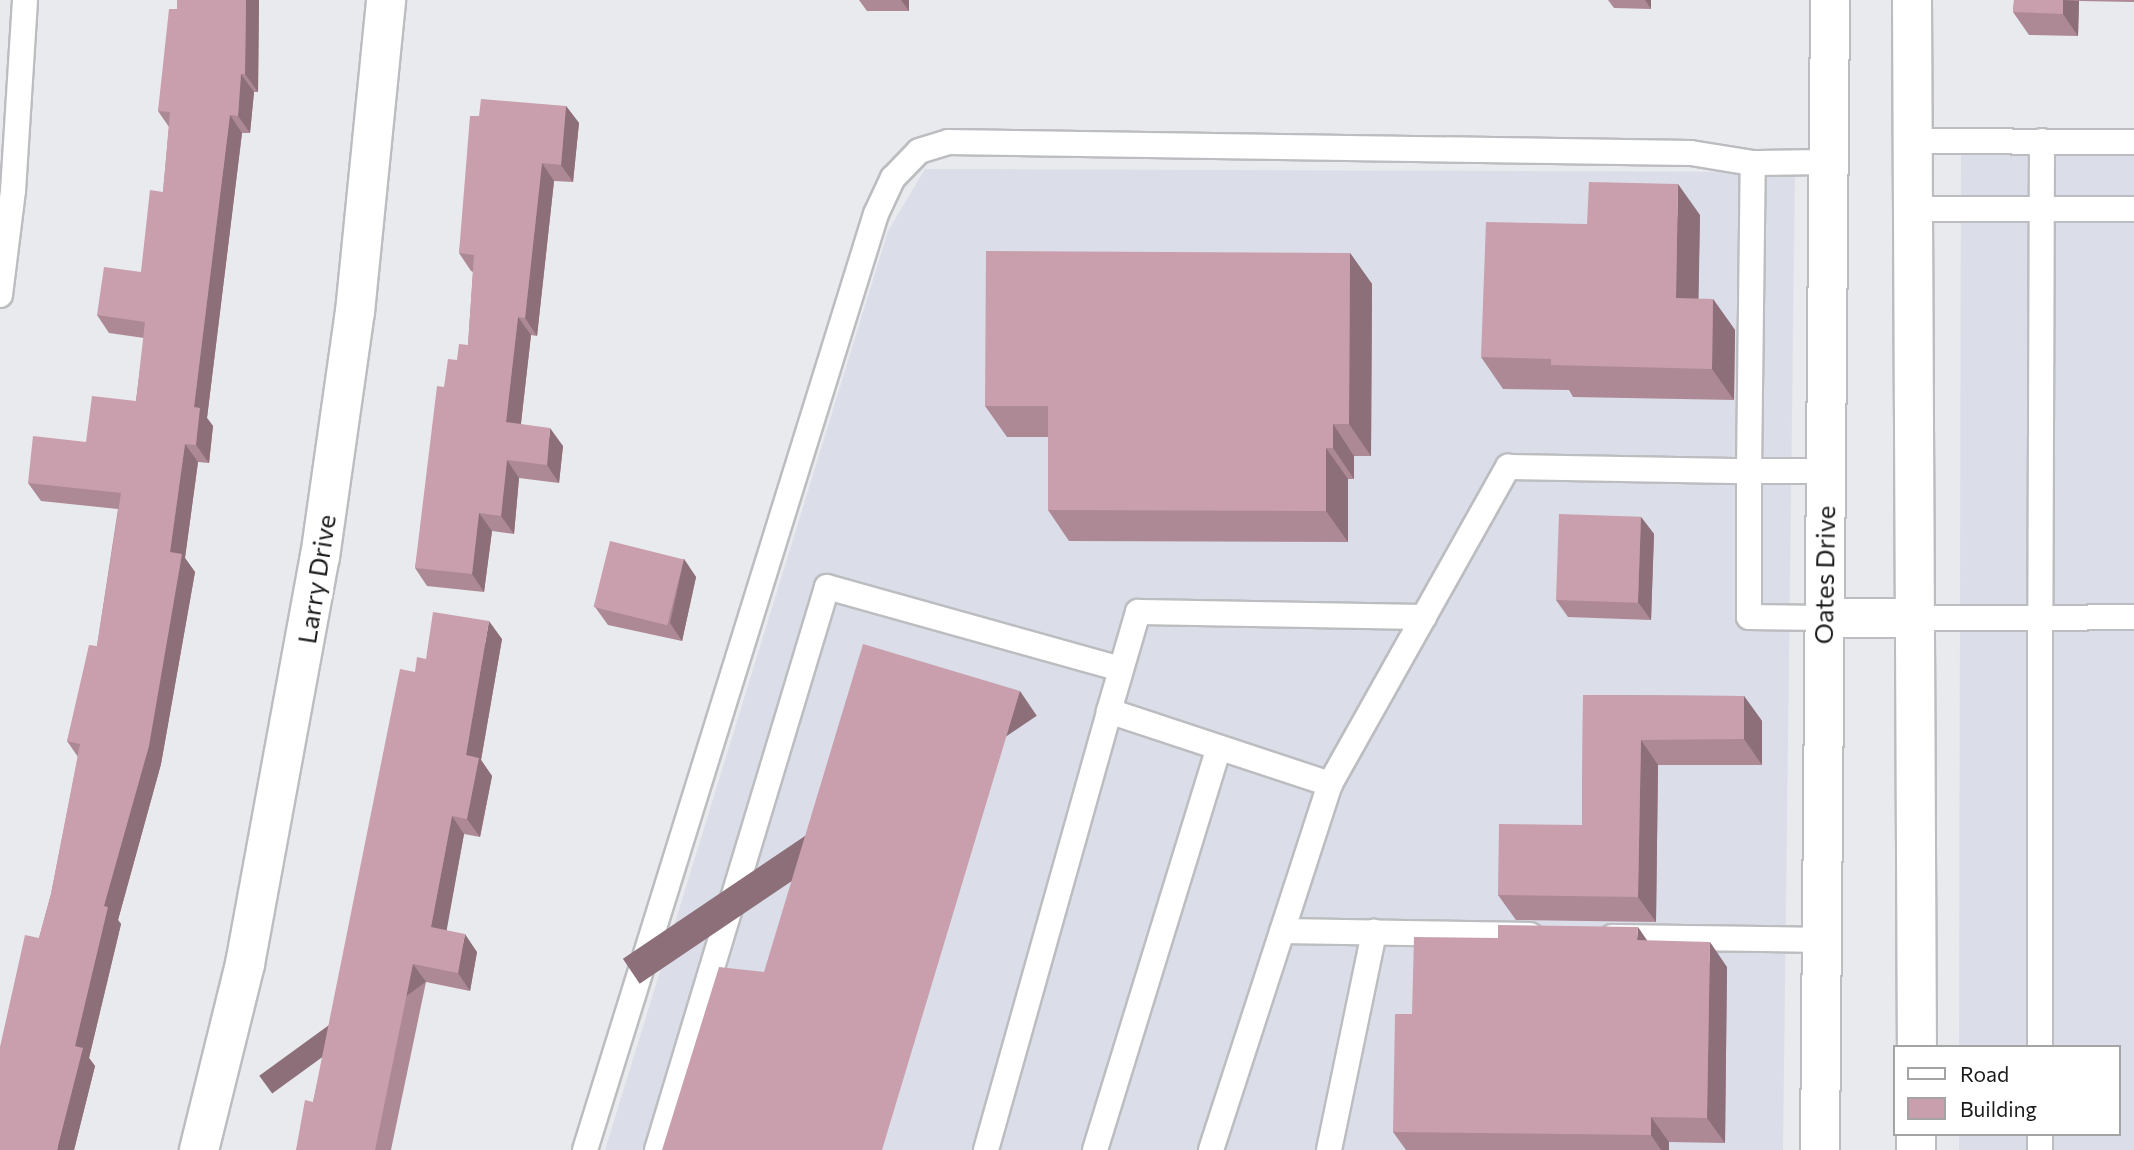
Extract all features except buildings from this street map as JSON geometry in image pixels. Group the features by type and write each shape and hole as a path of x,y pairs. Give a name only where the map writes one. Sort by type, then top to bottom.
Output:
{"main road":[{"name":"Larry Drive","path":"199,1150 251,937 320,557 355,312 386,0"},
{"name":"Oates Drive","path":"1820,1150 1830,0"},
{"path":"1912,0 1918,618 1917,1045"},
{"path":"1823,618 1918,618"}],"lane":[{"path":"0,295 13,191 25,0"},
{"path":"1914,141 2134,142"},
{"path":"2040,1045 2042,141"},
{"path":"584,1150 876,214 893,178 919,151 961,142 1691,153 1753,163 1828,162"},
{"path":"1753,163 1749,617 1823,618"},
{"path":"1914,209 2134,209"},
{"path":"1211,1150 1330,784 1508,467 1826,471"},
{"path":"657,1150 827,587 1121,669"},
{"path":"986,1150 1138,612 1424,617"},
{"path":"1918,618 2134,617"},
{"path":"1109,711 1330,784"},
{"path":"1095,1150 1219,748"},
{"path":"1282,931 1556,936"},
{"path":"1328,1150 1374,932"},
{"path":"1584,936 1822,940"}],"shaded area":[{"path":"1961,143 2134,143 2134,1150 1959,1150 1959,1136 2120,1136 2120,1045 1959,1045"},
{"path":"925,169 1795,172 1783,1150 605,1150 888,231"}]}
